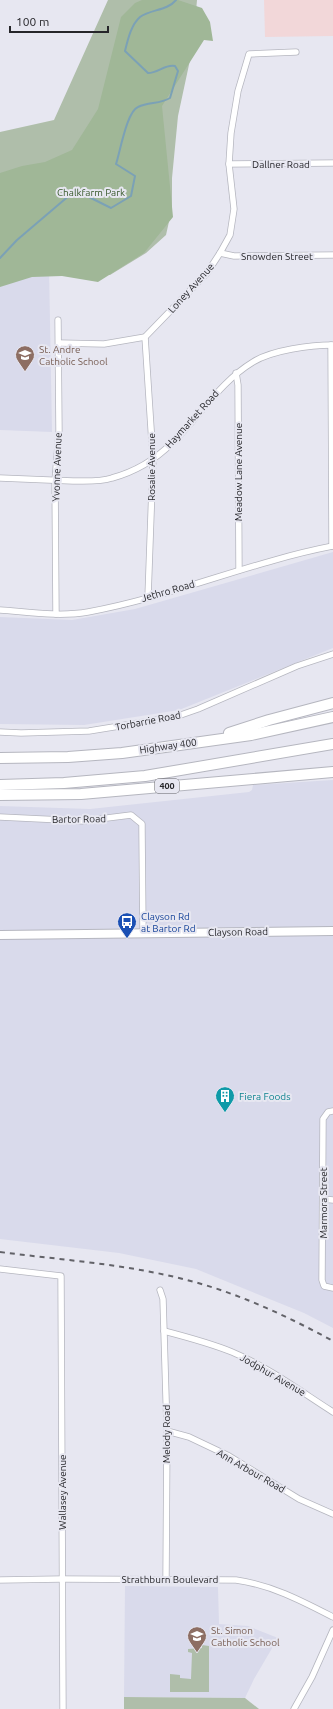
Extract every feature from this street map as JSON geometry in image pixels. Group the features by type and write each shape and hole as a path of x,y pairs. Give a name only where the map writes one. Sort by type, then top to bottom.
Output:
{"highway":[{"path":"204,741 269,720 333,703"},
{"name":"Highway 400","path":"0,758 68,757 107,754 251,735 333,716"},
{"path":"0,785 64,783 145,776 333,744"},
{"name":"400","path":"0,796 81,794 333,772"}],"street":[{"name":"Loney Avenue","path":"145,338 207,273 230,234 234,209 229,164 231,133 238,91 249,54 296,52"},
{"name":"Dallner Road","path":"229,164 333,163"},
{"name":"Snowden Street","path":"220,253 234,256 333,255"},
{"name":"Yvonne Avenue","path":"56,614 58,320"},
{"path":"59,343 104,344 145,338"},
{"name":"Rosalie Avenue","path":"145,338 153,459 148,597"},
{"path":"332,345 333,546"},
{"name":"Haymarket Road","path":"0,478 94,481 112,478 153,459 172,443 221,388 236,374 255,361 279,353 309,346 332,345"},
{"name":"Meadow Lane Avenue","path":"236,374 238,385 239,570"},
{"name":"Jethro Road","path":"0,610 56,614 87,612 148,597 239,570 333,546"},
{"name":"Torbarrie Road","path":"0,732 21,733 89,731 175,717 198,710 297,666 333,654"},
{"name":"Bartor Road","path":"0,817 77,821 130,815 139,820 142,824 143,933"},
{"name":"Clayson Road","path":"0,935 333,931"},
{"name":"Marmora Street","path":"333,1111 328,1112 323,1119 322,1280 324,1286 333,1288"},
{"path":"323,1199 333,1200"},
{"name":"Wallasey Avenue","path":"0,1268 61,1276 63,1709"},
{"name":"Melody Road","path":"160,1290 163,1299 167,1431 166,1580"},
{"name":"Jodphur Avenue","path":"164,1331 213,1345 246,1359 262,1367 333,1412"},
{"name":"Ann Arbour Road","path":"167,1431 189,1437 229,1456 299,1499 333,1514"},
{"name":"Strathburn Boulevard","path":"0,1580 236,1580 252,1582 299,1599 333,1618"},
{"path":"294,1709 312,1677 333,1630"}],"shaded area":[{"path":"264,0 333,0 333,36 265,37"},
{"name":"St. Andre Catholic School","path":"49,267 52,432 0,430 0,280"},
{"path":"333,552 333,648 179,710 84,725 0,724 0,617 72,620 135,609"},
{"path":"333,780 333,1328 304,1313 196,1269 119,1253 0,1239 0,806 90,809 249,792 252,790 253,785"},
{"name":"St. Simon Catholic School","path":"125,1586 218,1587 219,1624 248,1626 278,1638 254,1679 245,1698 124,1697"}],"green space":[{"name":"Chalkfarm Park","path":"108,0 197,0 193,46 178,116 172,178 172,208 166,235 146,253 110,275 49,267 0,280 0,132 54,120"},
{"name":"Chalkfarm Park","path":"142,0 178,0 202,8 210,22 213,41 204,40 162,106 173,217 144,253 98,282 62,276 32,277 0,287 0,173 22,166 45,162 72,150 98,109 121,17 135,3"},
{"path":"202,1645 209,1646 209,1692 170,1692 170,1674 180,1675 180,1678 191,1679 192,1653 188,1652 188,1649 202,1648"},
{"path":"124,1697 245,1698 259,1709 124,1709"}],"waterway":[{"path":"0,258 17,240 71,194 87,196 111,208 131,196 135,176 116,164 124,132 130,116 138,107 170,98 178,71 175,66 171,66 148,73 125,51 132,28 137,20 144,14 164,8 176,0"}],"railway":[{"path":"0,1252 117,1266 206,1285 262,1306 333,1341"}],"place":[{"name":"St. Andre Catholic School","path":"25,372"},
{"name":"Clayson Rd at Bartor Rd","path":"127,939"},
{"name":"Fiera Foods","path":"225,1113"},
{"name":"St. Simon Catholic School","path":"197,1653"}]}
